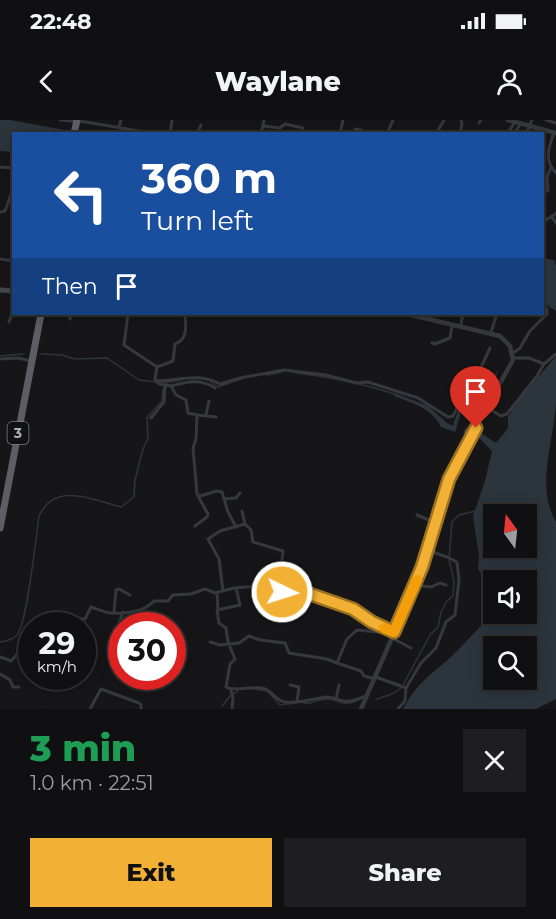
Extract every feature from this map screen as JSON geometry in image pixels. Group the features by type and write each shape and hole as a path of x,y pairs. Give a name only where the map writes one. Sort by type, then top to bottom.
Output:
{"highway":[{"name":"3","path":"0,526 2,502 40,315"}],"street":[{"path":"60,120 76,126 119,127 145,132"},
{"path":"119,127 121,120"},
{"path":"262,132 264,120"},
{"path":"295,125 296,120"},
{"path":"517,122 532,120"},
{"path":"546,120 554,122 547,154 551,167 556,173"},
{"path":"517,122 553,132"},
{"path":"263,126 280,128 285,124 303,128"},
{"path":"198,132 201,125"},
{"path":"356,129 361,132"},
{"path":"544,193 548,190 547,177 551,167"},
{"path":"0,212 5,210 12,191"},
{"path":"554,214 556,223"},
{"path":"513,356 531,331 548,314 544,306"},
{"path":"9,322 12,313"},
{"path":"70,319 71,315"},
{"path":"128,315 124,345 157,367"},
{"path":"157,367 173,361 175,344 181,342 186,335 185,315"},
{"path":"361,709 415,585 449,479 511,368 513,356 507,341 491,333 413,315"},
{"path":"461,326 462,317 465,315"},
{"path":"491,333 497,315"},
{"path":"432,343 450,338 452,324"},
{"path":"490,348 477,374 481,387 494,396"},
{"path":"488,408 505,416 544,364 556,354"},
{"path":"513,356 529,358 544,364"},
{"path":"0,359 18,358 31,361"},
{"path":"151,418 164,402 158,383 157,367"},
{"path":"158,383 189,376 209,379 220,384 287,370 326,375 356,383 368,382 422,399 448,417 453,416 461,399 481,387"},
{"path":"158,383 171,386 190,381 202,382 215,388"},
{"path":"200,389 202,382"},
{"path":"171,386 176,395 186,400 188,413 216,417"},
{"path":"207,415 209,401"},
{"path":"195,526 208,514 198,495 193,448 196,439 197,415"},
{"path":"198,495 220,491 236,527"},
{"path":"225,499 237,498 240,493"},
{"path":"242,511 245,524 251,530 253,542 283,551 282,592"},
{"path":"417,515 435,523"},
{"path":"224,591 219,559 208,539 220,531 245,524"},
{"path":"398,709 405,701 406,688 422,663 436,648 446,622 454,617 459,569 457,562 427,550"},
{"path":"415,585 431,587 440,583 446,585"},
{"path":"123,612 148,608 154,601 168,601 173,595 190,594 205,589 217,592 258,586 262,593 282,592 286,596 304,592 347,607 384,628 411,648"},
{"path":"218,609 240,605 236,588"},
{"path":"114,612 117,590 130,595"},
{"path":"217,592 219,623 226,629 235,659 230,664 225,685 232,693 232,709"},
{"path":"89,612 91,608 108,613"},
{"path":"337,663 347,639 357,630 378,632 384,628"},
{"path":"210,642 219,645 239,643 249,636 260,640 285,643 289,653 337,663 361,671 364,676 406,688"},
{"path":"0,657 11,661 18,653"},
{"path":"0,674 10,681 13,687 18,687"},
{"path":"290,685 299,687 297,701"},
{"path":"336,699 339,685"},
{"path":"232,693 246,687 266,688 287,705 297,701 310,702 328,697 351,701 368,696"},
{"path":"90,709 100,689 139,703 141,709"}],"shaded area":[{"path":"0,120 70,131 12,132 12,152 0,151"},
{"path":"544,258 554,260 556,266 556,311 544,304"},
{"path":"556,356 555,418 546,479 550,508 556,522 556,699 536,709 403,709 416,689 484,624 537,624 537,570 483,570 483,576 478,569 479,557 473,516 492,451 479,438 463,433 466,427 496,443 508,428 508,417"},
{"path":"395,393 428,406 453,426 460,403 471,394 473,396 463,406 455,432 441,427 427,411 394,396"}],"waterway":[{"path":"0,356 23,354"},
{"path":"41,354 62,355 75,359 107,358 139,380 156,382"},
{"path":"267,375 282,372"},
{"path":"484,386 493,379 497,372"},
{"path":"296,373 345,381 394,394"},
{"path":"210,381 218,387 241,379"},
{"path":"163,383 182,380"},
{"path":"0,642 15,637 21,628 28,598 39,516 46,505 55,499 76,496 121,507 134,497 135,480 148,438 147,418 162,401 163,389"},
{"path":"472,395 480,389"},
{"path":"403,685 430,635 438,627 441,612 447,601 453,596 454,581 449,560 452,522 459,515 475,511"},
{"path":"377,699 401,688"},
{"path":"255,689 267,691 280,705 295,703"},
{"path":"222,706 230,696 238,691"},
{"path":"302,702 309,703 324,699 343,703 357,701"}],"slow traffic":[{"path":"384,628 394,632 417,580"}],"route":[{"path":"282,592 286,596 304,592 347,607 394,632 422,567 449,479 460,454 476,428"}]}
